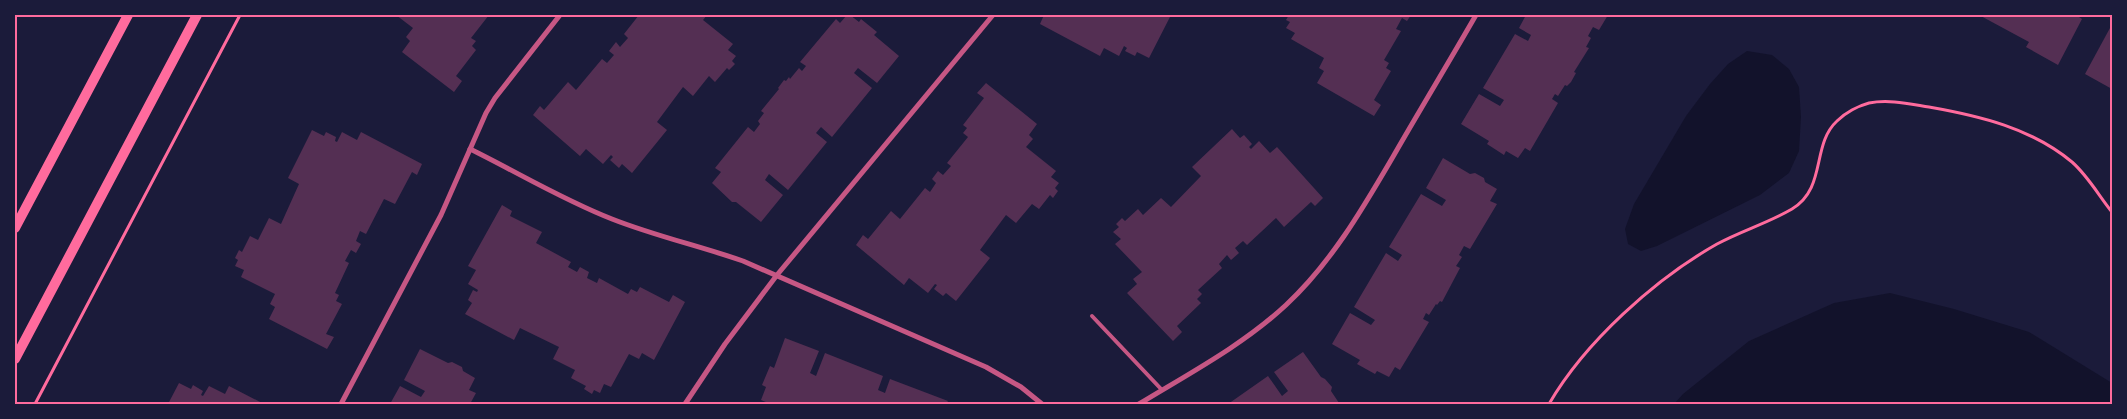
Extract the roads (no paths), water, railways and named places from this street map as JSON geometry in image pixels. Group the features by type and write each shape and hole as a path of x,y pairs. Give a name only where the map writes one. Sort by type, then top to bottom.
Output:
{"main road":[{"path":"15,228 128,15"},
{"path":"15,359 197,15"}],"street":[{"path":"341,404 441,215 486,112 560,15"},
{"path":"686,404 725,344 777,275 993,15"},
{"path":"1140,404 1244,339 1287,304 1315,276 1354,223 1476,15"},
{"path":"470,149 610,218 642,230 707,248 777,275 986,367 1021,387 1042,404"}],"lane":[{"path":"1092,316 1162,390"}]}
